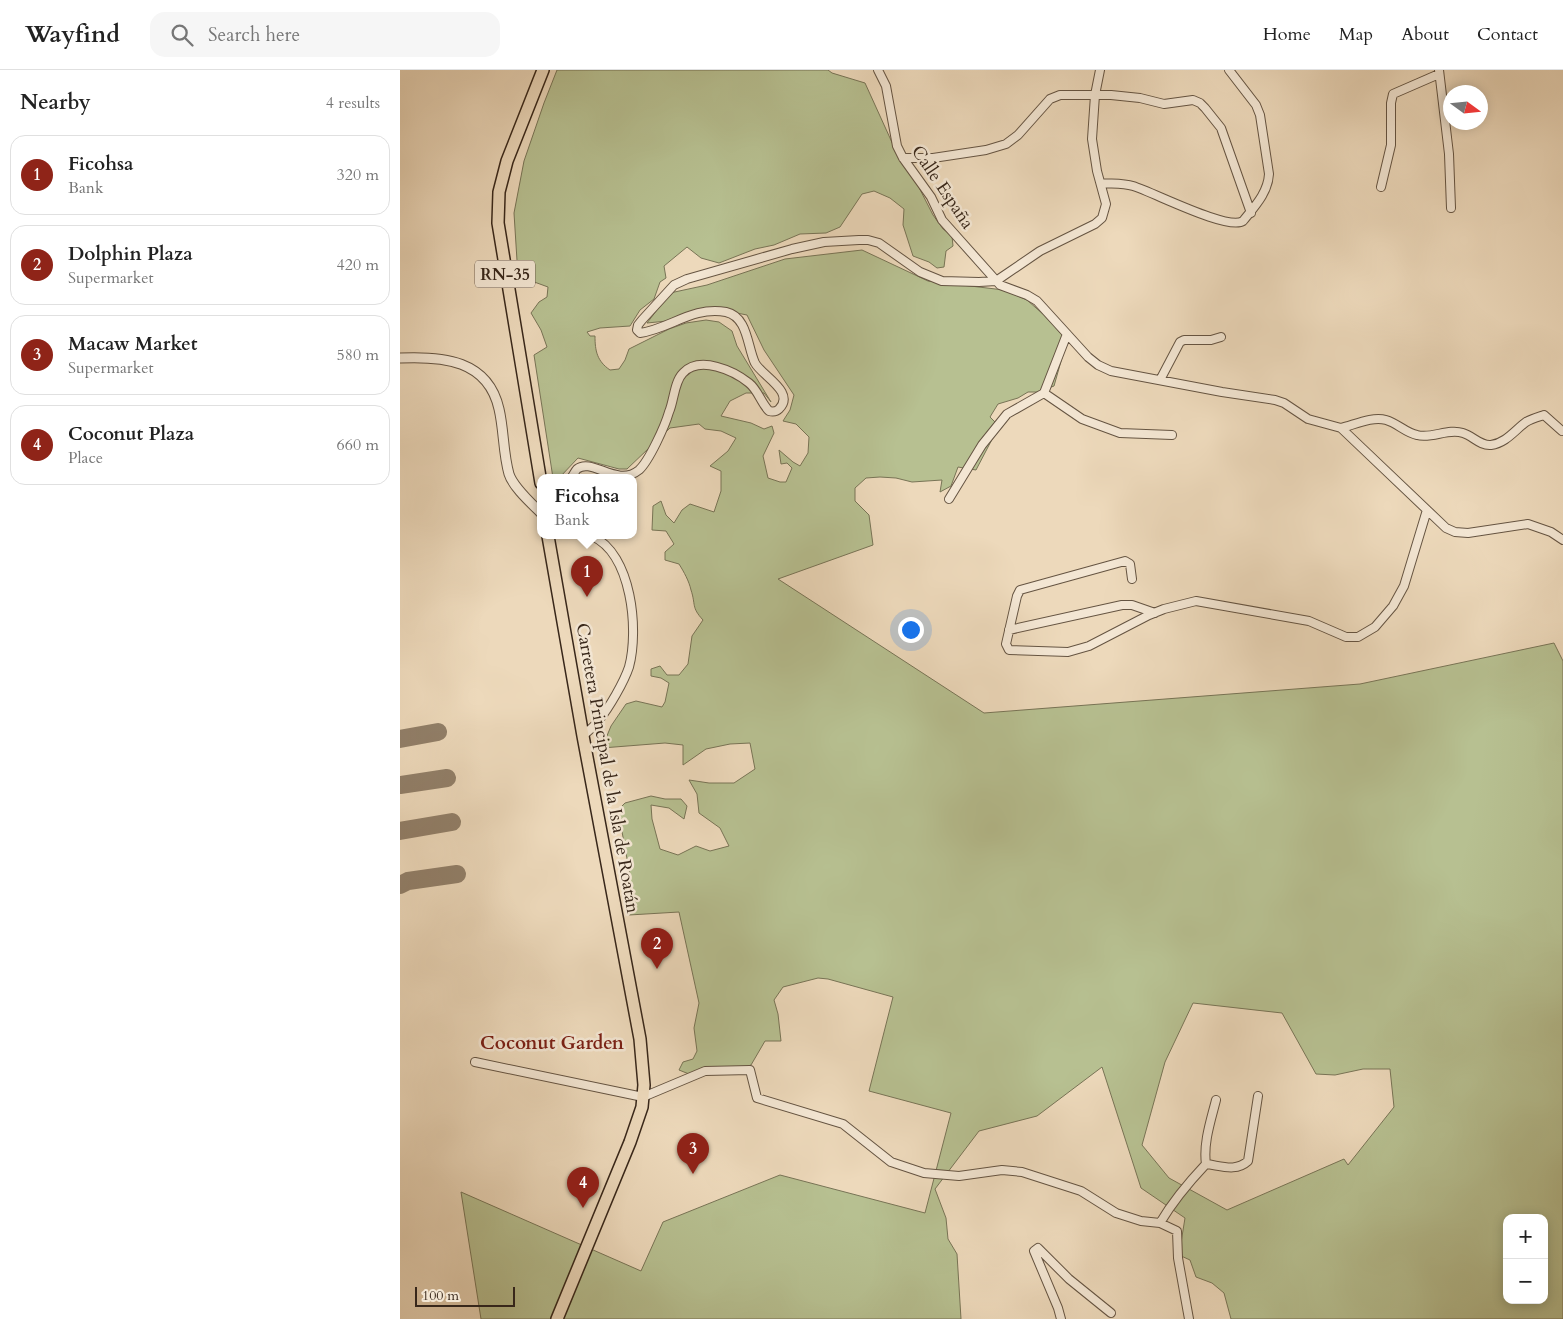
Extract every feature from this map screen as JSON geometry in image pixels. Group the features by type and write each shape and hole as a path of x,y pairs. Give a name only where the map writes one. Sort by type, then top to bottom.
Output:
{"main road":[{"name":"RN-35","path":"540,474 498,223 499,192 507,161 542,70"},
{"name":"Carretera Principal de la Isla de Roatán","path":"549,539 583,736 640,1039 644,1085 642,1107 630,1142 557,1319"}],"street":[{"name":"Calle España","path":"878,70 886,86 897,146 903,158 931,197 942,220 996,281"},
{"path":"632,474 644,464 662,431 670,412 678,382 682,374 688,369 695,366 714,365 732,372 754,388 769,411 778,410 782,405 784,397 781,390 757,366 744,327 737,318 728,312 700,313 680,318 647,332 640,333 637,330 642,320 674,285 687,279 760,257 824,242 868,240 879,243 920,272 942,281 996,281 1040,251 1076,234 1102,218 1106,204 1092,139 1095,95 1100,70"},
{"path":"1101,183 1130,185 1214,219 1238,224 1243,221 1251,213 1266,190 1269,184 1269,174 1260,115 1256,105 1229,70"},
{"path":"1381,187 1391,145 1391,103 1393,94 1439,72 1449,154 1451,208"},
{"path":"903,158 932,158 986,150 1006,144 1018,135 1050,99 1060,95 1124,96 1164,104 1193,100 1200,103 1221,128 1251,213"},
{"path":"996,281 1005,288 1027,295 1037,301 1088,358 1112,371 1275,400 1284,403 1308,419 1341,428 1446,528 1455,532 1476,533 1528,524 1551,532 1563,540"},
{"path":"949,499 982,445 1008,414 1044,392 1067,334"},
{"path":"1160,380 1180,342 1184,340 1211,340 1221,337"},
{"path":"400,358 426,357 448,360 466,366 482,377 493,390 499,409 510,476 537,509"},
{"path":"1044,392 1082,419 1120,433 1172,435"},
{"path":"1341,428 1372,420 1385,420 1417,435 1464,433 1488,445 1498,444 1527,421 1544,415 1562,431"},
{"path":"574,474 578,468 590,466 614,474"},
{"path":"1132,579 1130,564 1125,561 1020,590 1006,644 1009,650 1068,652 1089,646 1155,612 1196,601 1309,621 1346,638 1358,637 1375,627 1393,606 1404,586 1427,510"},
{"path":"583,736 599,721 615,695 628,667 634,633 631,600 620,568 611,552 597,539"},
{"path":"1009,630 1122,605 1132,605 1155,612"},
{"path":"476,1062 643,1097 705,1071 750,1070 756,1098 843,1124 891,1162 924,1173 959,1176 1002,1170 1022,1172 1081,1190 1116,1213 1141,1221 1160,1223 1177,1231 1178,1258 1189,1319"},
{"path":"1206,1164 1235,1168 1243,1166 1248,1161 1258,1096"},
{"path":"1206,1164 1208,1134 1216,1100"},
{"path":"1160,1223 1188,1184 1206,1164"},
{"path":"1061,1319 1034,1251 1038,1248 1069,1279 1112,1313"}],"green space":[{"path":"557,70 828,70 832,73 865,83 895,149 907,164 933,215 943,229 952,236 953,246 946,251 944,267 937,268 929,262 913,256 903,225 904,209 890,198 874,191 862,194 840,227 826,233 800,234 774,245 755,249 719,263 701,258 687,247 664,266 666,278 660,282 654,299 640,310 630,326 600,328 587,332 590,336 595,336 598,355 602,363 610,370 619,369 629,349 669,329 686,323 706,320 719,322 732,331 737,346 771,402 764,393 746,393 730,401 721,416 751,423 764,429 772,426 774,433 763,456 768,478 786,482 792,468 787,463 781,464 779,450 800,466 808,453 809,437 796,424 783,421 790,410 794,395 764,350 747,315 711,308 667,321 647,323 670,293 707,285 785,259 862,250 928,281 1004,290 1027,300 1044,315 1067,340 1054,386 1038,392 1028,392 1018,398 998,404 990,417 999,426 976,470 958,467 951,486 940,492 942,480 912,482 896,478 866,478 855,488 855,501 869,515 873,545 778,579 984,713 1360,684 1554,643 1563,661 1563,1319 1231,1319 1224,1293 1212,1283 1196,1277 1190,1260 1179,1255 1185,1218 1141,1188 1102,1067 1037,1116 979,1131 935,1189 946,1218 948,1239 957,1254 961,1319 481,1319 461,1192 641,1271 663,1222 780,1175 925,1213 951,1113 869,1091 893,997 828,979 818,978 783,987 774,1000 778,1014 781,1041 765,1041 751,1065 743,1068 689,1074 679,1070 683,1062 693,1059 697,1051 694,1028 699,1003 679,912 629,915 627,906 630,875 618,810 625,803 651,796 665,799 681,799 687,806 684,819 669,808 651,805 652,819 660,849 678,855 696,846 710,851 729,846 720,828 699,813 697,794 689,780 709,783 734,783 755,769 750,743 730,744 706,749 683,765 683,745 665,743 602,748 611,726 626,704 636,701 662,707 669,683 661,678 651,676 651,669 660,666 667,675 679,675 688,664 692,636 703,620 695,609 689,583 679,564 665,560 665,552 674,544 666,531 652,530 653,506 661,501 666,515 674,523 682,510 690,504 714,512 721,491 721,471 710,466 728,451 736,438 721,431 705,429 699,424 670,428 627,469 619,469 578,458 563,474 552,474 534,355 547,347 541,330 531,313 539,302 547,297 548,287 518,276 514,213 524,161","holes":["1193,1003 1282,1013 1316,1074 1335,1075 1363,1069 1390,1069 1394,1107 1348,1165 1344,1159 1227,1210 1169,1178 1142,1145 1165,1062"]}],"taxiway":[{"path":"400,739 438,732"},
{"path":"400,785 447,778"},
{"path":"400,831 452,822"},
{"path":"400,885 408,881 457,874"}],"place":[{"name":"Ficohsa","path":"587,597"},
{"name":"Dolphin Plaza","path":"657,969"},
{"name":"Macaw Market","path":"693,1174"},
{"name":"Coconut Plaza","path":"583,1208"}],"district":[{"name":"Coconut Garden","path":"552,1042"}]}
